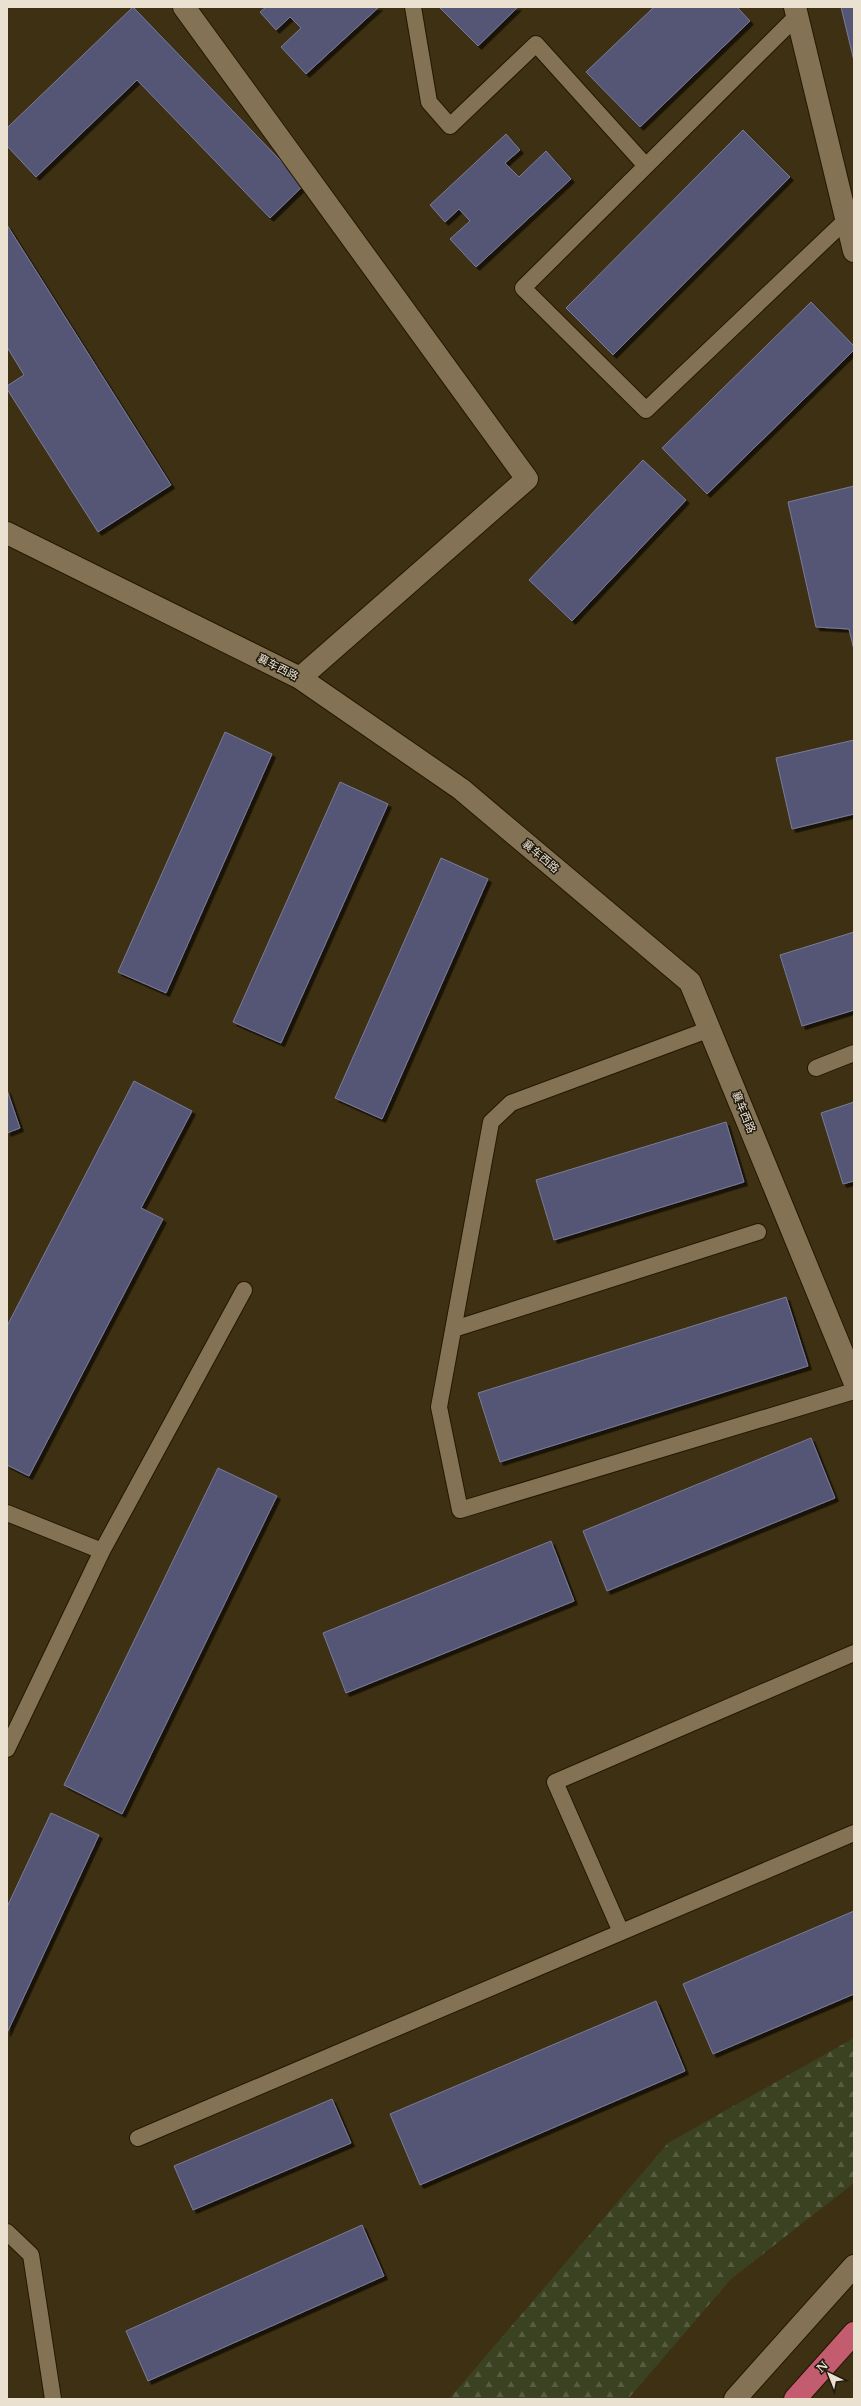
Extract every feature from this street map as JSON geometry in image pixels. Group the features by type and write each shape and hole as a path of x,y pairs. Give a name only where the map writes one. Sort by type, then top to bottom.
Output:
{"highway":[{"path":"795,2399 854,2333"}],"street":[{"path":"184,7 527,479 300,678"},
{"path":"796,12 854,251"},
{"name":"襄车西路","path":"7,533 300,678 461,789 690,982 854,1381"},
{"path":"735,2399 854,2266"}],"lane":[{"path":"413,7 429,102 450,126 536,44 646,166"},
{"path":"796,12 646,166 523,288 646,410 846,220"},
{"path":"710,1029 511,1103 492,1122 439,1407 460,1510 854,1391"},
{"path":"816,1068 854,1053"},
{"path":"454,1329 758,1232"},
{"path":"7,1749 102,1551 244,1290"},
{"path":"7,1512 102,1551"},
{"path":"621,1932 555,1782 854,1653"},
{"path":"138,2138 854,1833"},
{"path":"7,2232 31,2255 53,2399"}],"green space":[{"path":"854,2038 854,2183 731,2279 628,2399 449,2399 668,2143"}],"building":[{"path":"133,7 304,185 270,218 137,80 36,177 7,146 7,128"},
{"path":"266,7 379,7 306,74 281,47 301,28 290,17 276,30 260,12"},
{"path":"439,7 518,7 478,46"},
{"path":"654,7 737,7 750,21 640,127 586,72"},
{"path":"841,7 854,7 854,61"},
{"path":"743,130 790,177 613,355 566,308"},
{"path":"506,134 520,150 505,163 519,177 546,151 571,179 476,267 450,239 470,221 459,209 445,222 430,205"},
{"path":"7,225 171,485 98,532 7,389 7,386 24,375 7,347"},
{"path":"811,302 854,346 854,350 707,494 662,448"},
{"path":"643,460 686,500 572,621 529,580"},
{"path":"854,486 854,650 849,629 816,627 788,502"},
{"path":"225,732 272,754 166,993 118,972"},
{"path":"854,740 854,814 792,829 776,758"},
{"path":"340,782 388,804 281,1043 233,1022"},
{"path":"441,858 488,879 382,1119 335,1098"},
{"path":"854,932 854,1010 802,1026 780,955"},
{"path":"134,1081 192,1111 141,1208 163,1219 29,1476 7,1465 7,1326"},
{"path":"7,1090 20,1128 7,1133"},
{"path":"854,1102 854,1181 843,1184 821,1113"},
{"path":"726,1122 744,1182 554,1240 536,1180"},
{"path":"786,1297 808,1366 500,1462 478,1393"},
{"path":"811,1438 835,1498 607,1591 583,1531"},
{"path":"218,1468 277,1496 122,1814 64,1785"},
{"path":"551,1541 574,1601 346,1693 323,1633"},
{"path":"51,1813 99,1835 7,2033 7,1907"},
{"path":"854,1911 854,1994 713,2054 683,1984"},
{"path":"656,2001 685,2071 420,2185 390,2114"},
{"path":"332,2099 351,2143 193,2210 174,2166"},
{"path":"362,2225 384,2276 148,2381 126,2331"}]}
